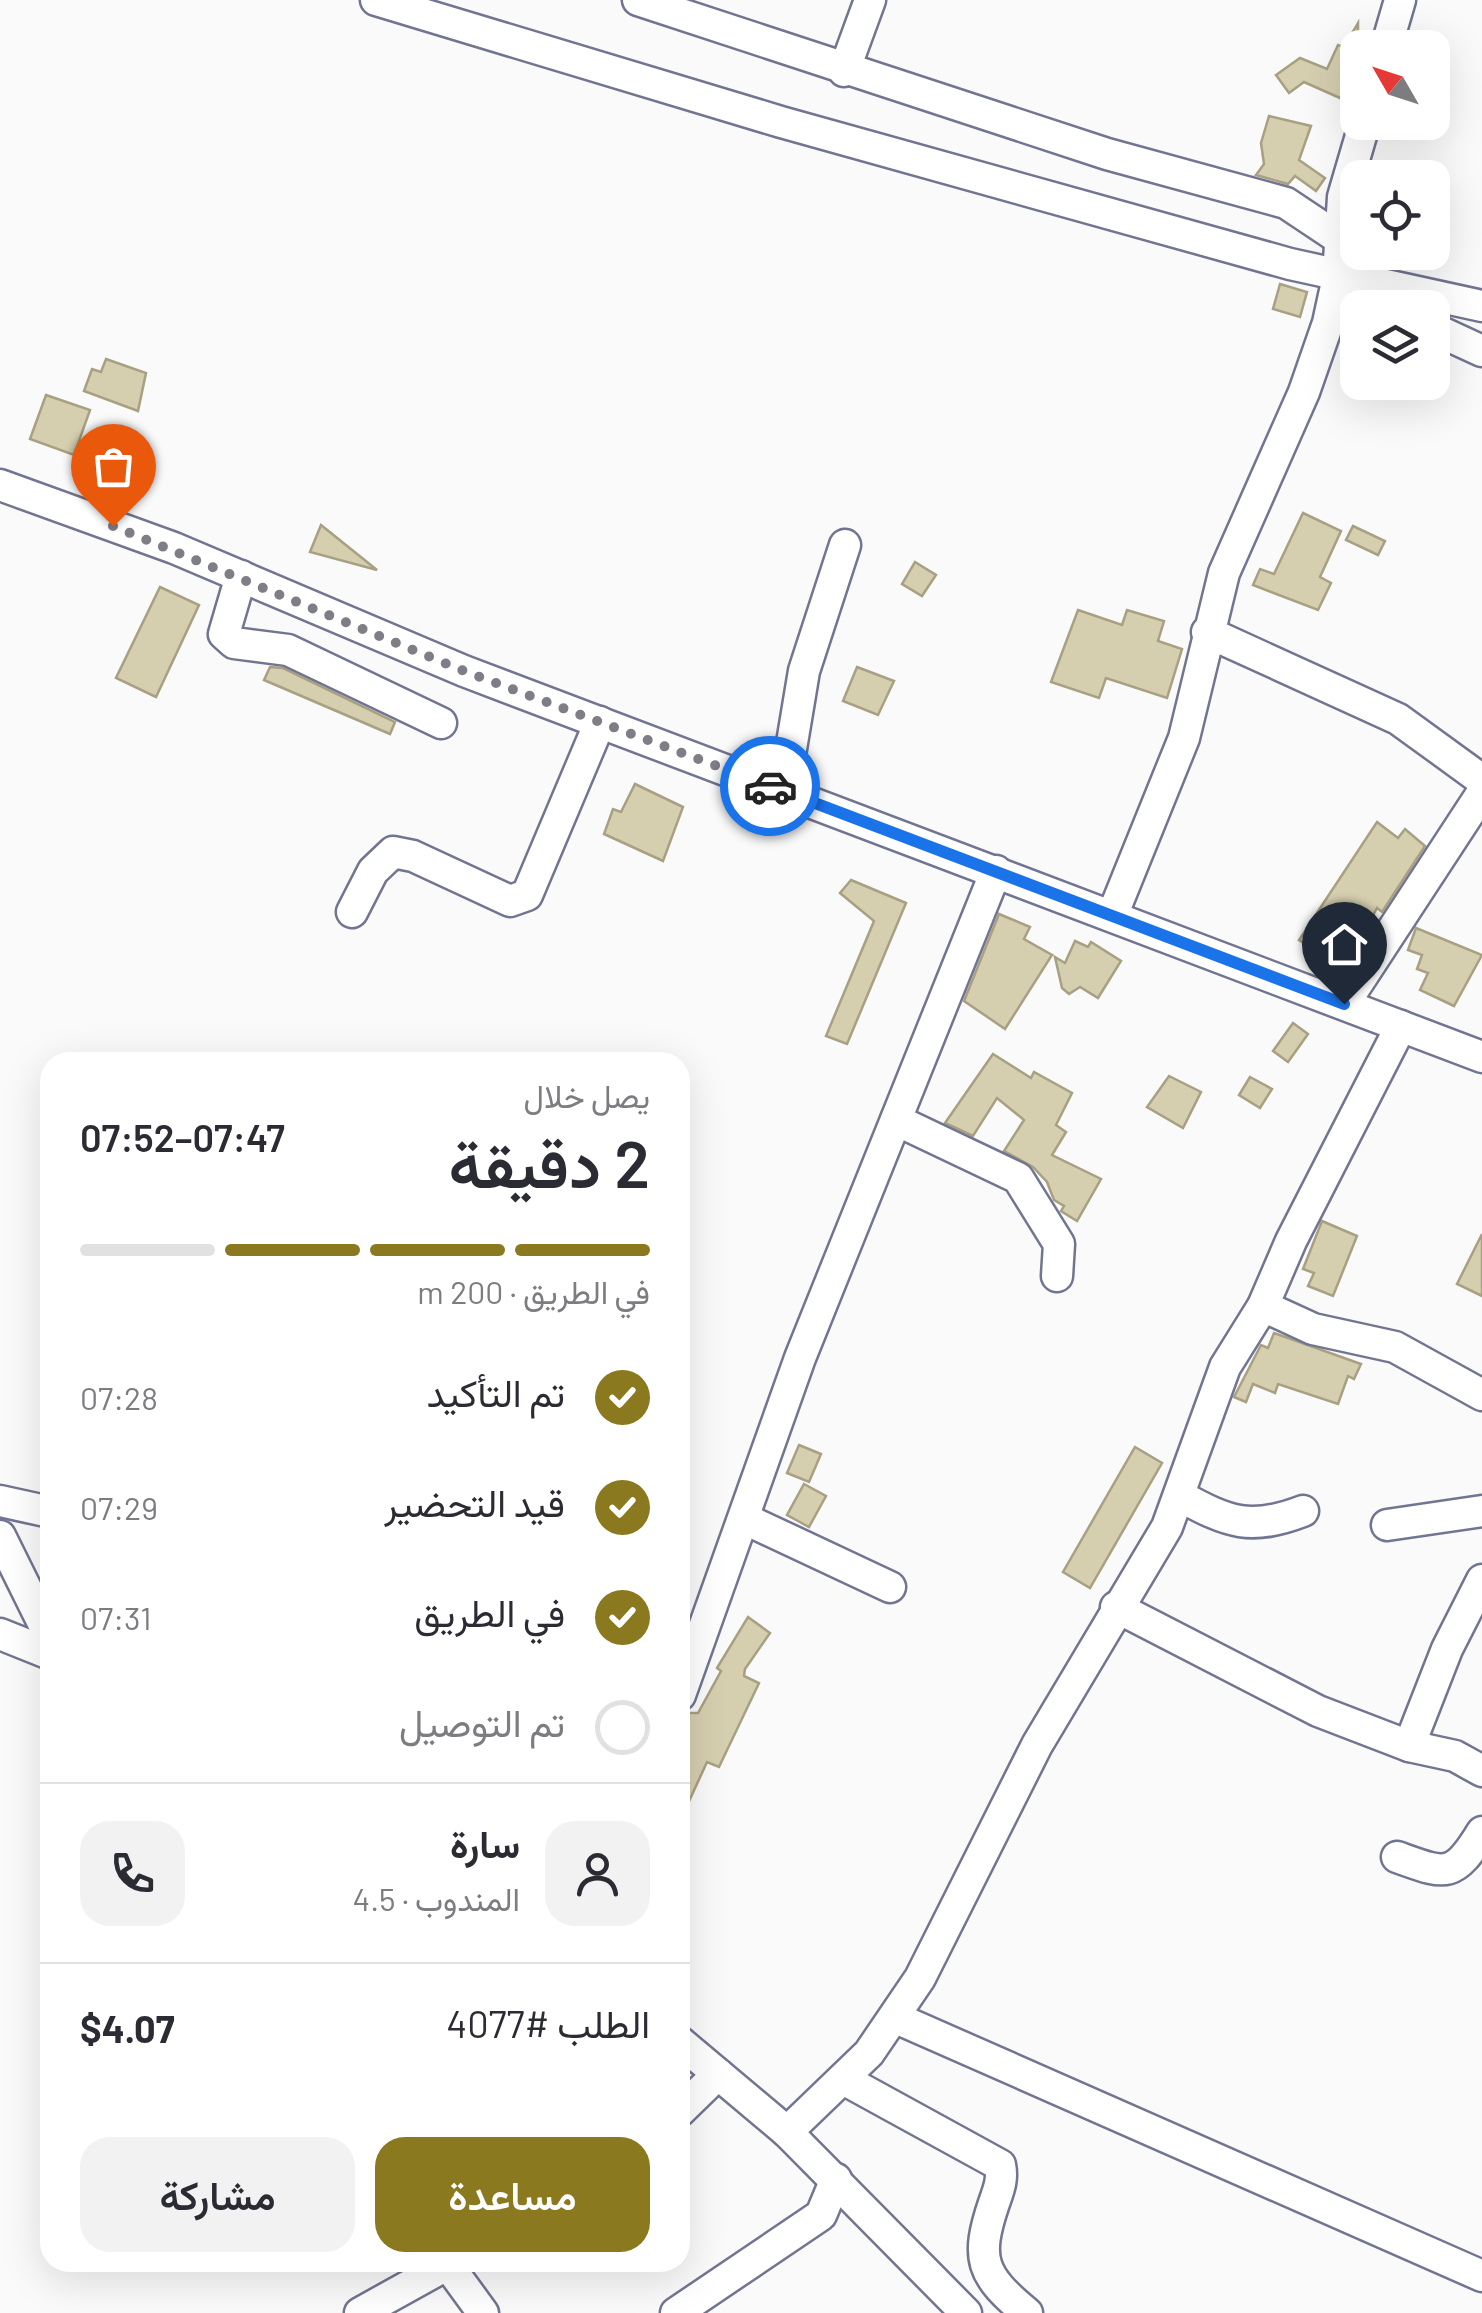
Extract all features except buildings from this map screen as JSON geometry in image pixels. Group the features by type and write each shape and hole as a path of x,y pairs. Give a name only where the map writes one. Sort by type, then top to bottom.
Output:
{"street":[{"path":"376,0 782,122 1338,277 1482,306"},
{"path":"638,0 844,71 1107,154 1286,203 1340,238 1340,300"},
{"path":"844,71 870,0"},
{"path":"1391,30 1400,0"},
{"path":"1112,916 1184,738 1224,573 1304,392 1340,326"},
{"path":"1450,337 1482,352"},
{"path":"0,484 242,576 464,671 1482,1057"},
{"path":"784,790 804,672 845,546"},
{"path":"242,576 224,624 224,634 234,643 288,650 441,724"},
{"path":"1207,632 1398,720 1482,780"},
{"path":"352,912 372,872 393,852 414,856 510,901 527,895 600,722"},
{"path":"1344,1004 1482,794"},
{"path":"690,1668 800,1358 996,871"},
{"path":"787,2132 845,2080 896,2018 1037,1745 1167,1527 1224,1367 1263,1306 1291,1241 1402,1026"},
{"path":"896,1120 1018,1178 1059,1244 1057,1276"},
{"path":"1263,1306 1313,1328 1395,1347 1482,1395"},
{"path":"1180,1496 1216,1516 1251,1524 1273,1522 1304,1511"},
{"path":"0,1501 40,1510"},
{"path":"1387,1525 1482,1511"},
{"path":"745,1520 890,1587"},
{"path":"0,1536 40,1617"},
{"path":"1409,1746 1447,1649 1482,1580"},
{"path":"1116,1607 1318,1712 1409,1746 1455,1756 1482,1771"},
{"path":"0,1634 40,1650"},
{"path":"1397,1857 1442,1872 1454,1870 1482,1832"},
{"path":"896,2018 1482,2276"},
{"path":"690,2050 787,2132 966,2313"},
{"path":"690,2101 718,2074"},
{"path":"845,2080 1000,2164 1003,2177 980,2242 988,2272 1026,2313"},
{"path":"676,2313 822,2214 836,2179"},
{"path":"360,2313 435,2272"},
{"path":"456,2272 484,2313"}],"way so far":[{"path":"113,526 464,671 770,786"}],"route":[{"path":"770,786 1344,1004"}]}
